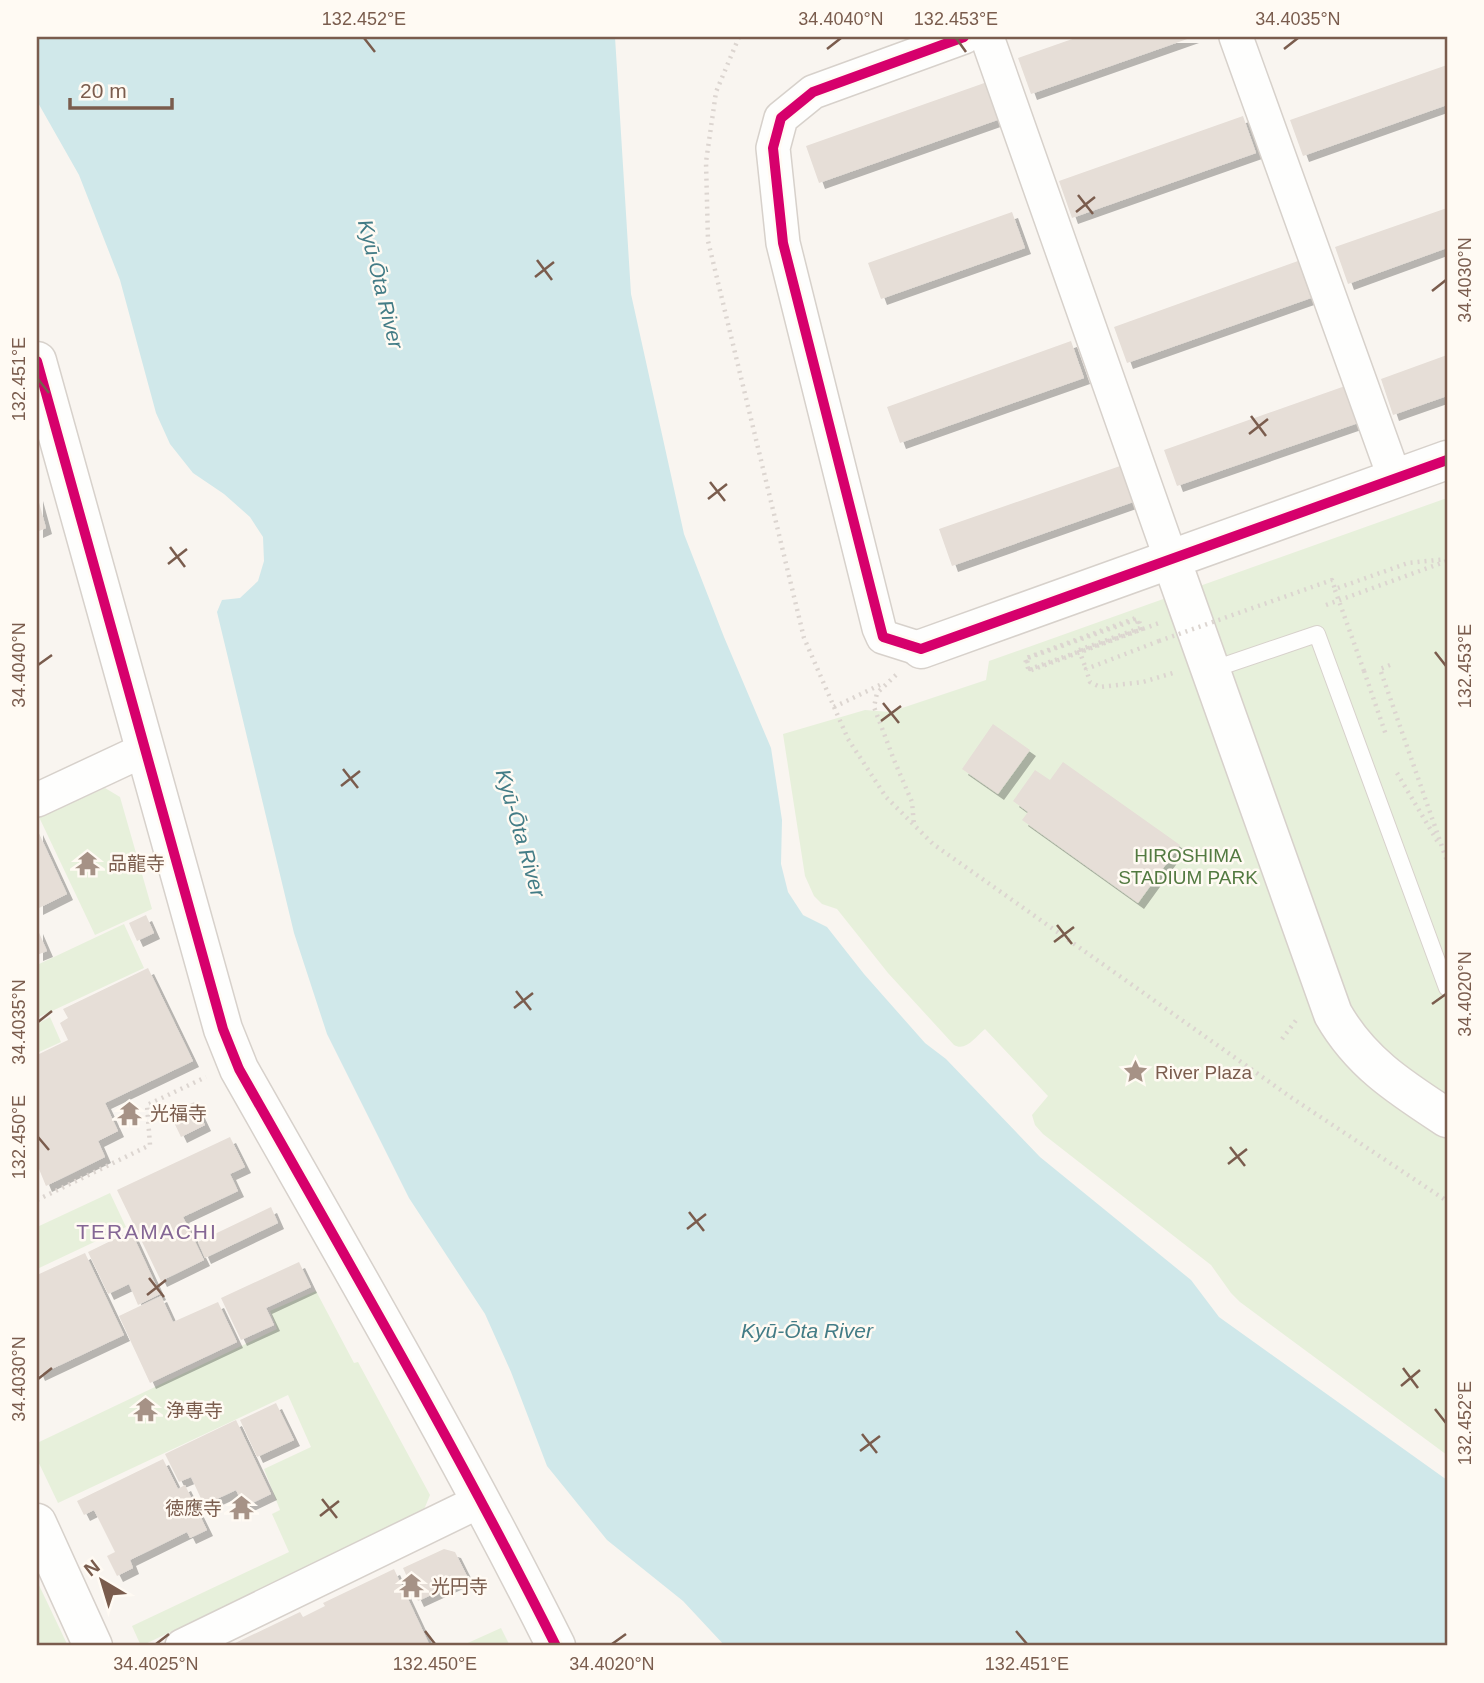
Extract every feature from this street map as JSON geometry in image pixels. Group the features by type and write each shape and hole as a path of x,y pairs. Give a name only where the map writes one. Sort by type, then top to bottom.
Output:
{"street":[{"path":"964,37 813,92 781,118 773,148 783,243 883,637 921,649 1447,460"},
{"path":"986,37 1171,559 1196,670 1333,1014 1345,1036 1380,1073 1447,1118"},
{"path":"1236,37 1395,479"},
{"path":"37,361 223,1029 239,1069 408,1367 556,1646"},
{"path":"37,800 144,750"},
{"path":"182,1646 480,1502"},
{"path":"37,1523 93,1646"}],"lane":[{"path":"1196,670 1317,634 1447,988"}],"path":[{"path":"739,37 716,92 706,162 708,241 804,638 848,739 886,797 933,844 1292,1098 1447,1201"},
{"path":"1335,590 1408,564 1447,560"},
{"path":"1315,609 1447,560"},
{"path":"1086,669 1332,580 1386,735"},
{"path":"1326,605 1328,612"},
{"path":"1224,610 1228,621"},
{"path":"1158,623 1029,671 1025,660 1038,655 1088,637 1125,623 1138,619 1142,629 1030,669 1026,658 1136,618 1140,628 1079,650 1086,669 1090,682 1100,687 1143,682 1196,670"},
{"path":"914,825 912,802 874,707 877,694 921,649"},
{"path":"1390,665 1380,669 1447,861"},
{"path":"834,707 888,682"},
{"path":"37,1200 149,1145 147,1105 210,1075"}],"green space":[{"name":"HIROSHIMA STADIUM PARK","path":"1447,498 1447,1455 1240,1302 1211,1265 1043,1134 1035,1125 1032,1115 1048,1096 985,1029 967,1045 954,1045 888,973 837,909 822,904 814,896 805,876 783,734 865,710 890,712 986,680 989,661"},
{"name":"品龍寺","path":"105,788 120,797 152,909 95,935 39,817"},
{"path":"124,924 144,968 37,1018 37,965"},
{"path":"50,1017 61,1042 37,1053 37,1024"},
{"path":"110,1193 126,1227 37,1269 37,1227"},
{"path":"316,1291 430,1495 423,1512 141,1646 132,1626 289,1552 272,1514 280,1510 264,1469 311,1447 288,1395 58,1503 37,1459 37,1443 277,1329 270,1311"},
{"path":"37,1581 68,1646 37,1646"},
{"path":"501,1628 510,1646 461,1646"}],"water":[{"name":"Kyū-Ōta River","path":"37,37 615,37 631,294 684,534 771,748 782,820 781,864 788,892 803,915 827,927 925,1043 946,1059 1040,1157 1191,1280 1219,1317 1447,1480 1447,1646 725,1646 683,1601 607,1540 547,1466 511,1372 485,1314 409,1198 327,1034 294,933 217,612 222,600 240,598 258,581 264,561 263,537 250,517 224,494 193,473 170,444 156,413 120,280 79,175 37,101"}],"building":[{"path":"1078,37 1193,37 1031,94 1018,58"},
{"path":"1447,65 1447,105 1303,156 1290,120"},
{"path":"990,81 1003,118 819,183 806,146"},
{"path":"1243,116 1256,153 1072,218 1059,181"},
{"path":"1447,208 1447,248 1348,284 1335,247"},
{"path":"1012,212 1025,248 881,299 868,263"},
{"path":"1298,261 1311,298 1127,363 1114,327"},
{"path":"1071,341 1084,378 900,443 887,407"},
{"path":"1447,355 1447,396 1393,415 1381,379"},
{"path":"1348,385 1361,422 1177,486 1164,450"},
{"path":"1123,465 1136,501 952,566 939,529"},
{"path":"37,495 46,528 37,532"},
{"path":"993,724 1030,750 998,794 962,769"},
{"path":"1063,762 1180,845 1138,903 1022,820 1028,812 1013,801 1035,770 1050,780"},
{"path":"37,829 67,894 37,909"},
{"path":"146,915 154,933 137,941 129,923"},
{"path":"37,928 47,951 37,955"},
{"path":"148,968 193,1061 105,1103 118,1131 98,1141 105,1157 46,1186 39,1169 37,1170 37,1055 68,1040 60,1023 68,1018 63,1009"},
{"path":"194,1102 205,1125 181,1137 170,1114"},
{"path":"230,1137 245,1167 230,1174 238,1191 183,1217 204,1260 161,1281 117,1190"},
{"path":"271,1207 278,1223 205,1258 198,1242"},
{"path":"131,1231 160,1294 138,1305 129,1284 108,1294 88,1252"},
{"path":"85,1253 124,1335 39,1375 37,1275"},
{"path":"299,1262 311,1287 266,1308 274,1325 241,1340 221,1298"},
{"path":"161,1296 173,1322 218,1302 237,1342 150,1383 119,1316"},
{"path":"276,1403 294,1440 257,1457 240,1420"},
{"path":"236,1420 271,1494 244,1507 236,1490 204,1505 191,1477 179,1482 165,1454"},
{"path":"163,1459 178,1489 185,1485 207,1530 190,1538 187,1532 130,1560 133,1568 117,1576 107,1556 115,1552 94,1510 84,1515 77,1501"},
{"path":"444,1549 455,1552 468,1578 418,1601 403,1568"},
{"path":"394,1569 430,1646 229,1646 300,1612 303,1617 325,1606 323,1603"}],"cycle path":[{"path":"964,37 813,92 781,118 773,148 783,243 883,637 921,649 1447,460"},
{"path":"37,361 223,1029 239,1069 441,1428 556,1646"}],"place":[{"name":"品龍寺","path":"88,863"},
{"name":"River Plaza","path":"1135,1072"},
{"name":"光福寺","path":"130,1113"},
{"name":"浄専寺","path":"146,1410"},
{"name":"徳應寺","path":"242,1508"},
{"name":"光円寺","path":"411,1586"}],"district":[{"name":"TERAMACHI","path":"147,1231"}]}
